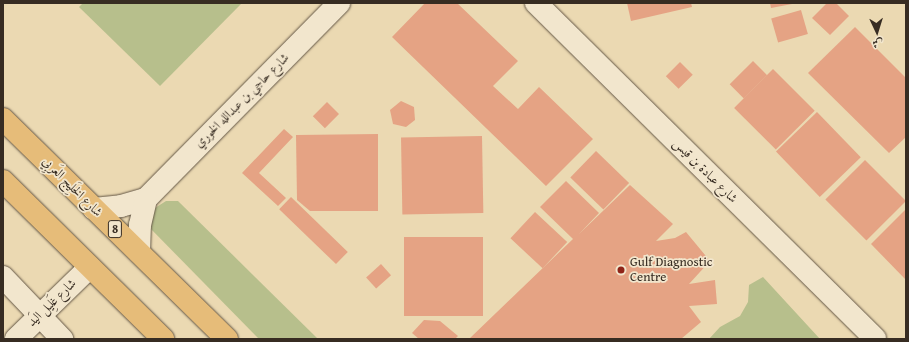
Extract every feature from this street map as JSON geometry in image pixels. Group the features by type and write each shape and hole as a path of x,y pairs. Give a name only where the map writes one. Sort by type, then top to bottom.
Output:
{"highway":[{"name":"شارع الخَلِيج العَربِي","path":"3,119 227,339"},
{"path":"3,181 163,339"}],"street":[{"name":"شارع حاجي بن عبدالله الخوري","path":"94,209 120,206 146,198 339,3"},
{"name":"شارع عبادة بن قيس","path":"536,3 875,339"},
{"path":"138,252 140,225 146,198"},
{"name":"شارع غَلِيل اليَد","path":"16,339 38,315 90,267"},
{"path":"3,277 62,339"}],"green space":[{"path":"83,3 242,3 160,86 79,7"},
{"path":"166,201 178,201 318,339 259,339 149,227 155,208"},
{"path":"763,277 820,339 709,339 720,327 740,316 748,302 749,285"}],"building":[{"path":"425,3 457,3 518,61 493,86 518,109 539,87 593,139 546,186 392,37"},
{"path":"627,3 691,3 692,7 631,21"},
{"path":"770,3 792,3 792,4 771,8"},
{"path":"827,3 836,3 849,16 830,35 812,18"},
{"path":"801,10 808,34 778,43 771,19"},
{"path":"855,27 906,78 906,137 889,153 808,73"},
{"path":"753,61 767,75 744,98 730,84"},
{"path":"680,62 693,75 679,89 666,76"},
{"path":"773,69 815,111 776,150 734,108"},
{"path":"401,101 414,107 415,120 406,127 393,124 390,110"},
{"path":"327,102 339,114 325,128 313,116"},
{"path":"817,112 861,157 820,197 776,152"},
{"path":"284,129 293,137 259,173 286,198 278,206 242,173"},
{"path":"378,134 378,211 310,211 297,200 296,135"},
{"path":"482,136 483,213 402,214 401,137"},
{"path":"596,151 629,183 603,210 570,178"},
{"path":"865,160 906,201 866,241 825,200"},
{"name":"Gulf Diagnostic Centre","path":"566,181 599,213 579,234 630,185 673,224 656,241 675,238 686,232 710,261 689,284 715,280 717,304 689,306 701,322 681,339 469,339 573,239 540,207"},
{"path":"291,197 348,252 336,264 279,209"},
{"path":"906,209 906,280 871,244"},
{"path":"535,212 567,242 543,268 510,238"},
{"path":"404,237 483,237 483,316 404,316"},
{"path":"381,264 391,275 376,289 366,277"},
{"path":"424,320 440,321 458,336 455,339 419,339 412,333"}],"place":[{"name":"Gulf Diagnostic Centre","path":"621,270"}]}
